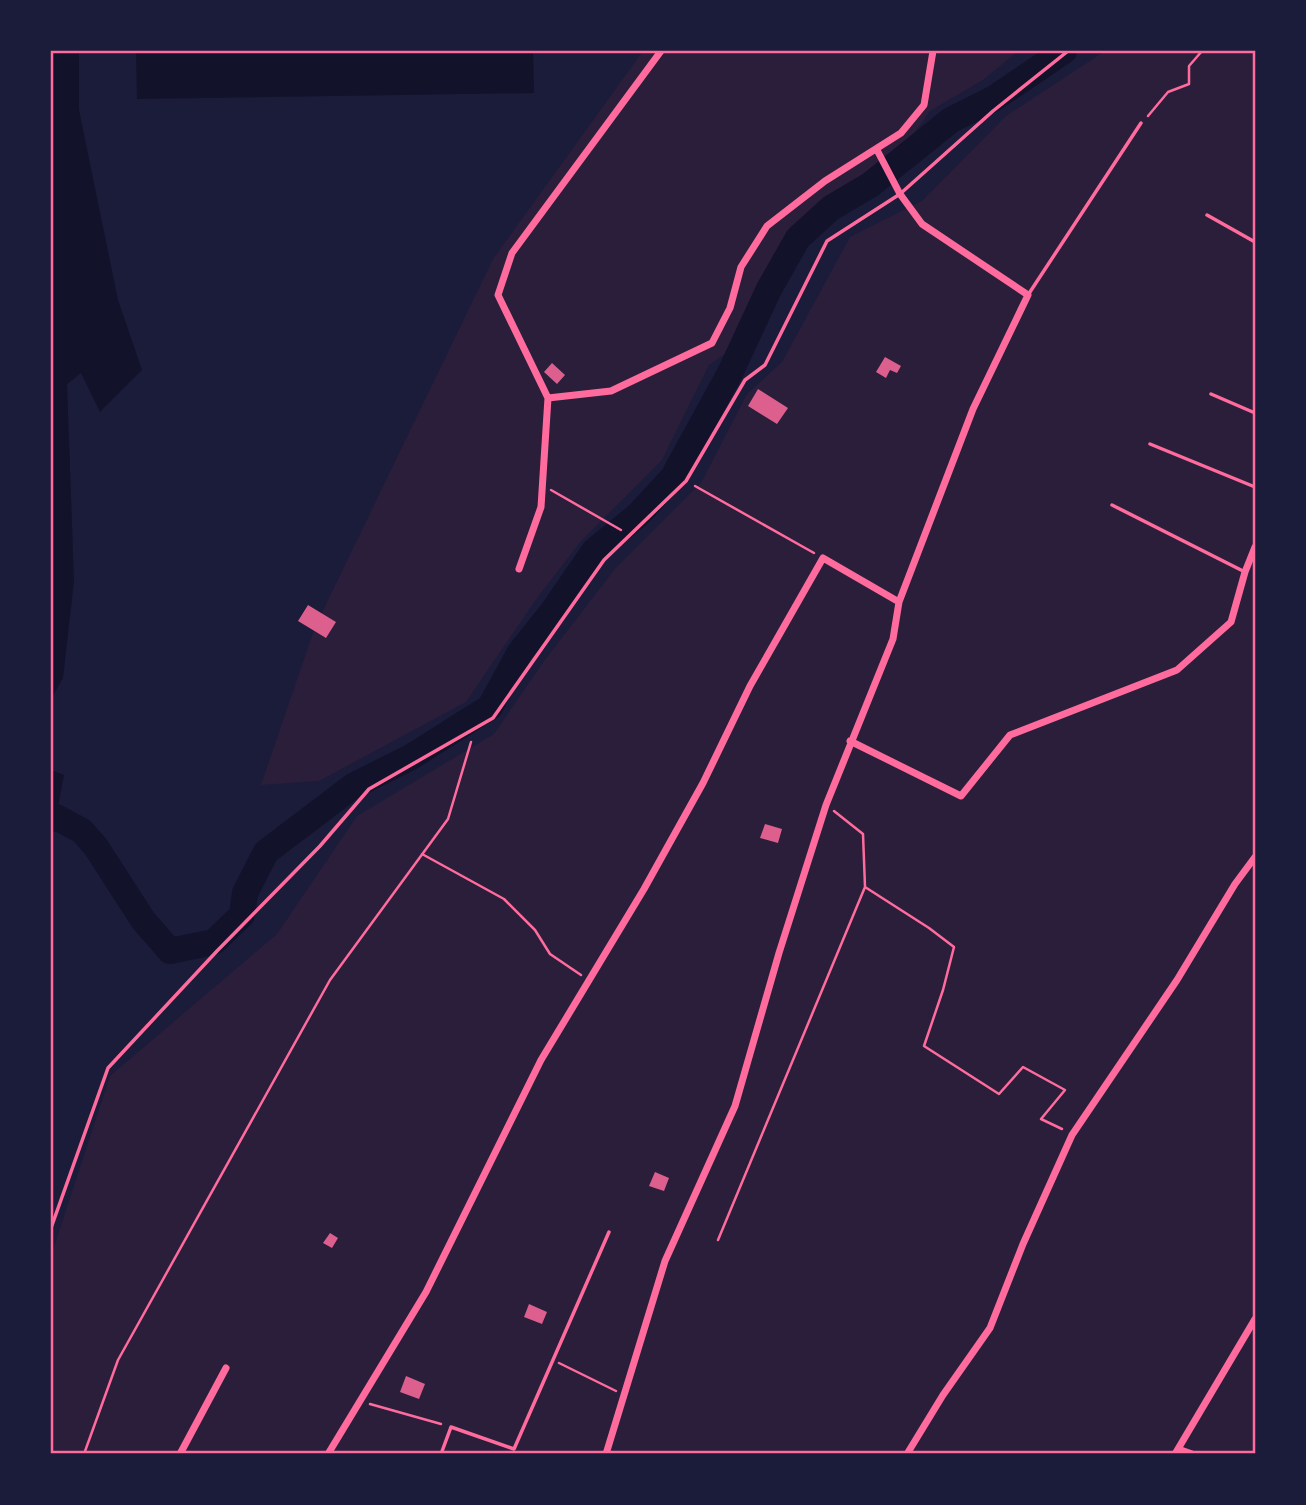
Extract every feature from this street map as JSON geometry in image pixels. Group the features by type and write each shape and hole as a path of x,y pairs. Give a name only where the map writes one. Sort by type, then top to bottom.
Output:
{"street":[{"path":"519,569 541,507 548,398 498,295 512,253 661,51"},
{"path":"548,398 611,391 712,343 730,308 741,267 767,226 825,181 901,133 924,105 933,51"},
{"path":"606,1454 664,1261 735,1106 779,953 826,805 893,639 899,602 973,410 1028,295 922,224 900,194 877,150"},
{"path":"850,741 961,796 1010,735 1177,670 1231,622 1255,547"},
{"path":"328,1454 426,1292 541,1060 645,889 703,782 750,686 823,558 899,602"},
{"path":"907,1454 943,1395 990,1328 1023,1244 1072,1135 1177,981 1235,884 1255,857"},
{"path":"1192,1454 1177,1452 1255,1319"},
{"path":"180,1454 226,1368"}],"lane":[{"path":"51,1228 108,1068 216,951 320,846 369,789 493,718 604,560 686,481 745,380 765,365 827,241 900,194 993,111 1068,51"},
{"path":"1028,295 1141,123"},
{"path":"1207,215 1255,242"},
{"path":"1211,394 1255,413"},
{"path":"1150,444 1255,487"},
{"path":"1112,505 1245,572"},
{"path":"441,1454 451,1427 514,1449 609,1231"}],"path":[{"path":"1141,123 1168,92 1189,84 1189,66 1202,51"},
{"path":"686,481 823,558"},
{"path":"542,484 586,512 631,535"},
{"path":"84,1454 118,1360 330,980 448,818 475,729"},
{"path":"718,1240 865,887 863,834 826,805"},
{"path":"422,854 504,899 535,930 550,954 589,981"},
{"path":"865,887 954,947 924,1046 999,1094 1023,1067 1065,1090 1041,1119 1072,1135"},
{"path":"554,1360 625,1395"},
{"path":"360,1401 451,1427"}],"shaded area":[{"path":"51,51 79,51 79,110 118,300 142,370 100,412 81,373 67,384 74,581 63,678 51,699"},
{"path":"136,51 533,51 534,93 137,99"},
{"path":"643,51 1018,51 983,80 930,111 894,161 854,192 788,232 755,294 738,345 709,365 662,460 582,540 537,598 466,702 319,781 261,785 315,627 493,259"},
{"path":"1105,51 1255,51 1255,1454 51,1454 51,1256 110,1076 277,934 357,816 494,734 544,661 614,570 701,483 747,394 782,362 850,237 922,201 1006,116"},
{"path":"51,770 64,775 51,844"}],"building":[{"path":"885,357 901,366 897,373 890,370 886,378 876,372"},
{"path":"552,363 565,375 557,384 544,372"},
{"path":"758,389 788,408 777,424 748,406"},
{"path":"308,605 336,622 326,638 298,621"},
{"path":"765,824 782,829 778,843 760,838"},
{"path":"655,1172 669,1178 664,1191 649,1186"},
{"path":"330,1233 338,1238 332,1248 323,1243"},
{"path":"529,1304 547,1312 542,1324 524,1317"},
{"path":"406,1376 425,1384 419,1399 400,1392"}],"waterway":[{"path":"51,819 56,817 82,831 96,847 143,920 170,951 214,942 242,915 245,893 266,852 353,786 411,757 490,707 520,652 552,612 594,551 638,515 673,477 730,373 769,289 798,238 831,208 870,185 951,120 993,99 1064,51"}]}
